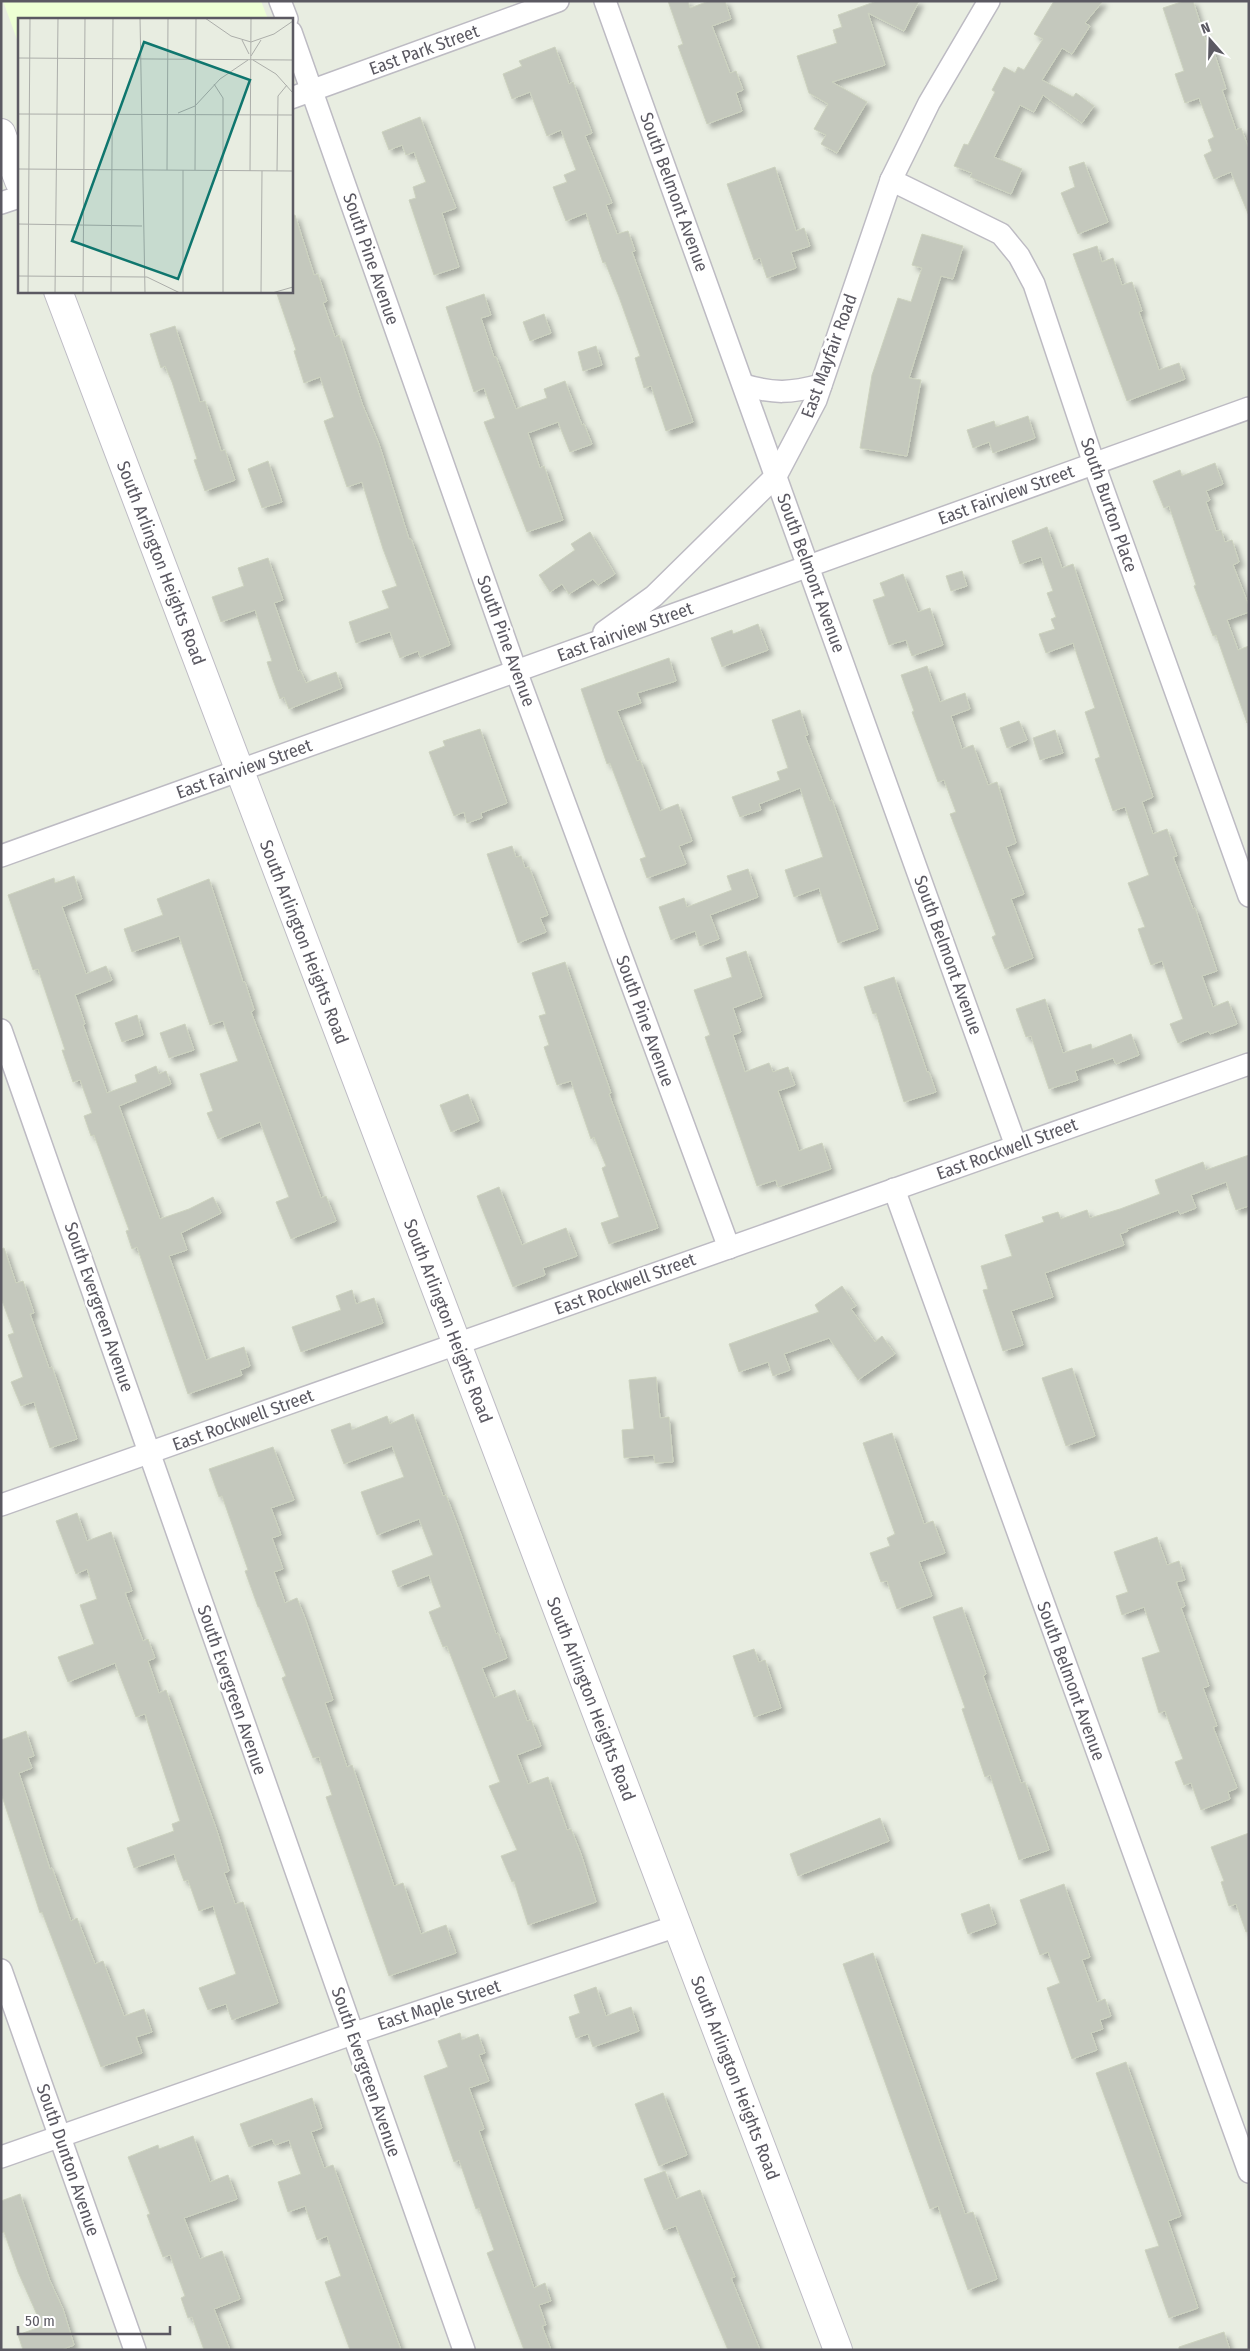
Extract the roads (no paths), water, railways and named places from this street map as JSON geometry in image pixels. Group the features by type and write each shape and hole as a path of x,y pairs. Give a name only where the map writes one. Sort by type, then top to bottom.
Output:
{"main road":[{"path":"1,133 18,178"},
{"name":"South Arlington Heights Road","path":"58,292 838,2350"}],"street":[{"path":"280,1 287,18"},
{"name":"East Park Street","path":"292,98 558,1"},
{"name":"South Belmont Avenue","path":"605,1 1016,1146"},
{"name":"East Mayfair Road","path":"583,647 654,596 776,476 816,400 891,180 929,103 988,1"},
{"name":"South Pine Avenue","path":"292,35 516,671 729,1248"},
{"name":"South Burton Place","path":"891,180 1001,234 1019,256 1034,284 1094,464 1249,896"},
{"path":"1,203 18,197"},
{"path":"744,385 766,392 786,392 821,385"},
{"name":"East Fairview Street","path":"1,856 1249,408"},
{"name":"South Evergreen Avenue","path":"1,1030 464,2350"},
{"name":"East Rockwell Street","path":"1,1506 1249,1064"},
{"name":"South Belmont Avenue","path":"894,1189 1249,2172"},
{"name":"East Maple Street","path":"1,2157 352,2034 677,1926"},
{"name":"South Dunton Avenue","path":"1,1970 135,2350"}]}
